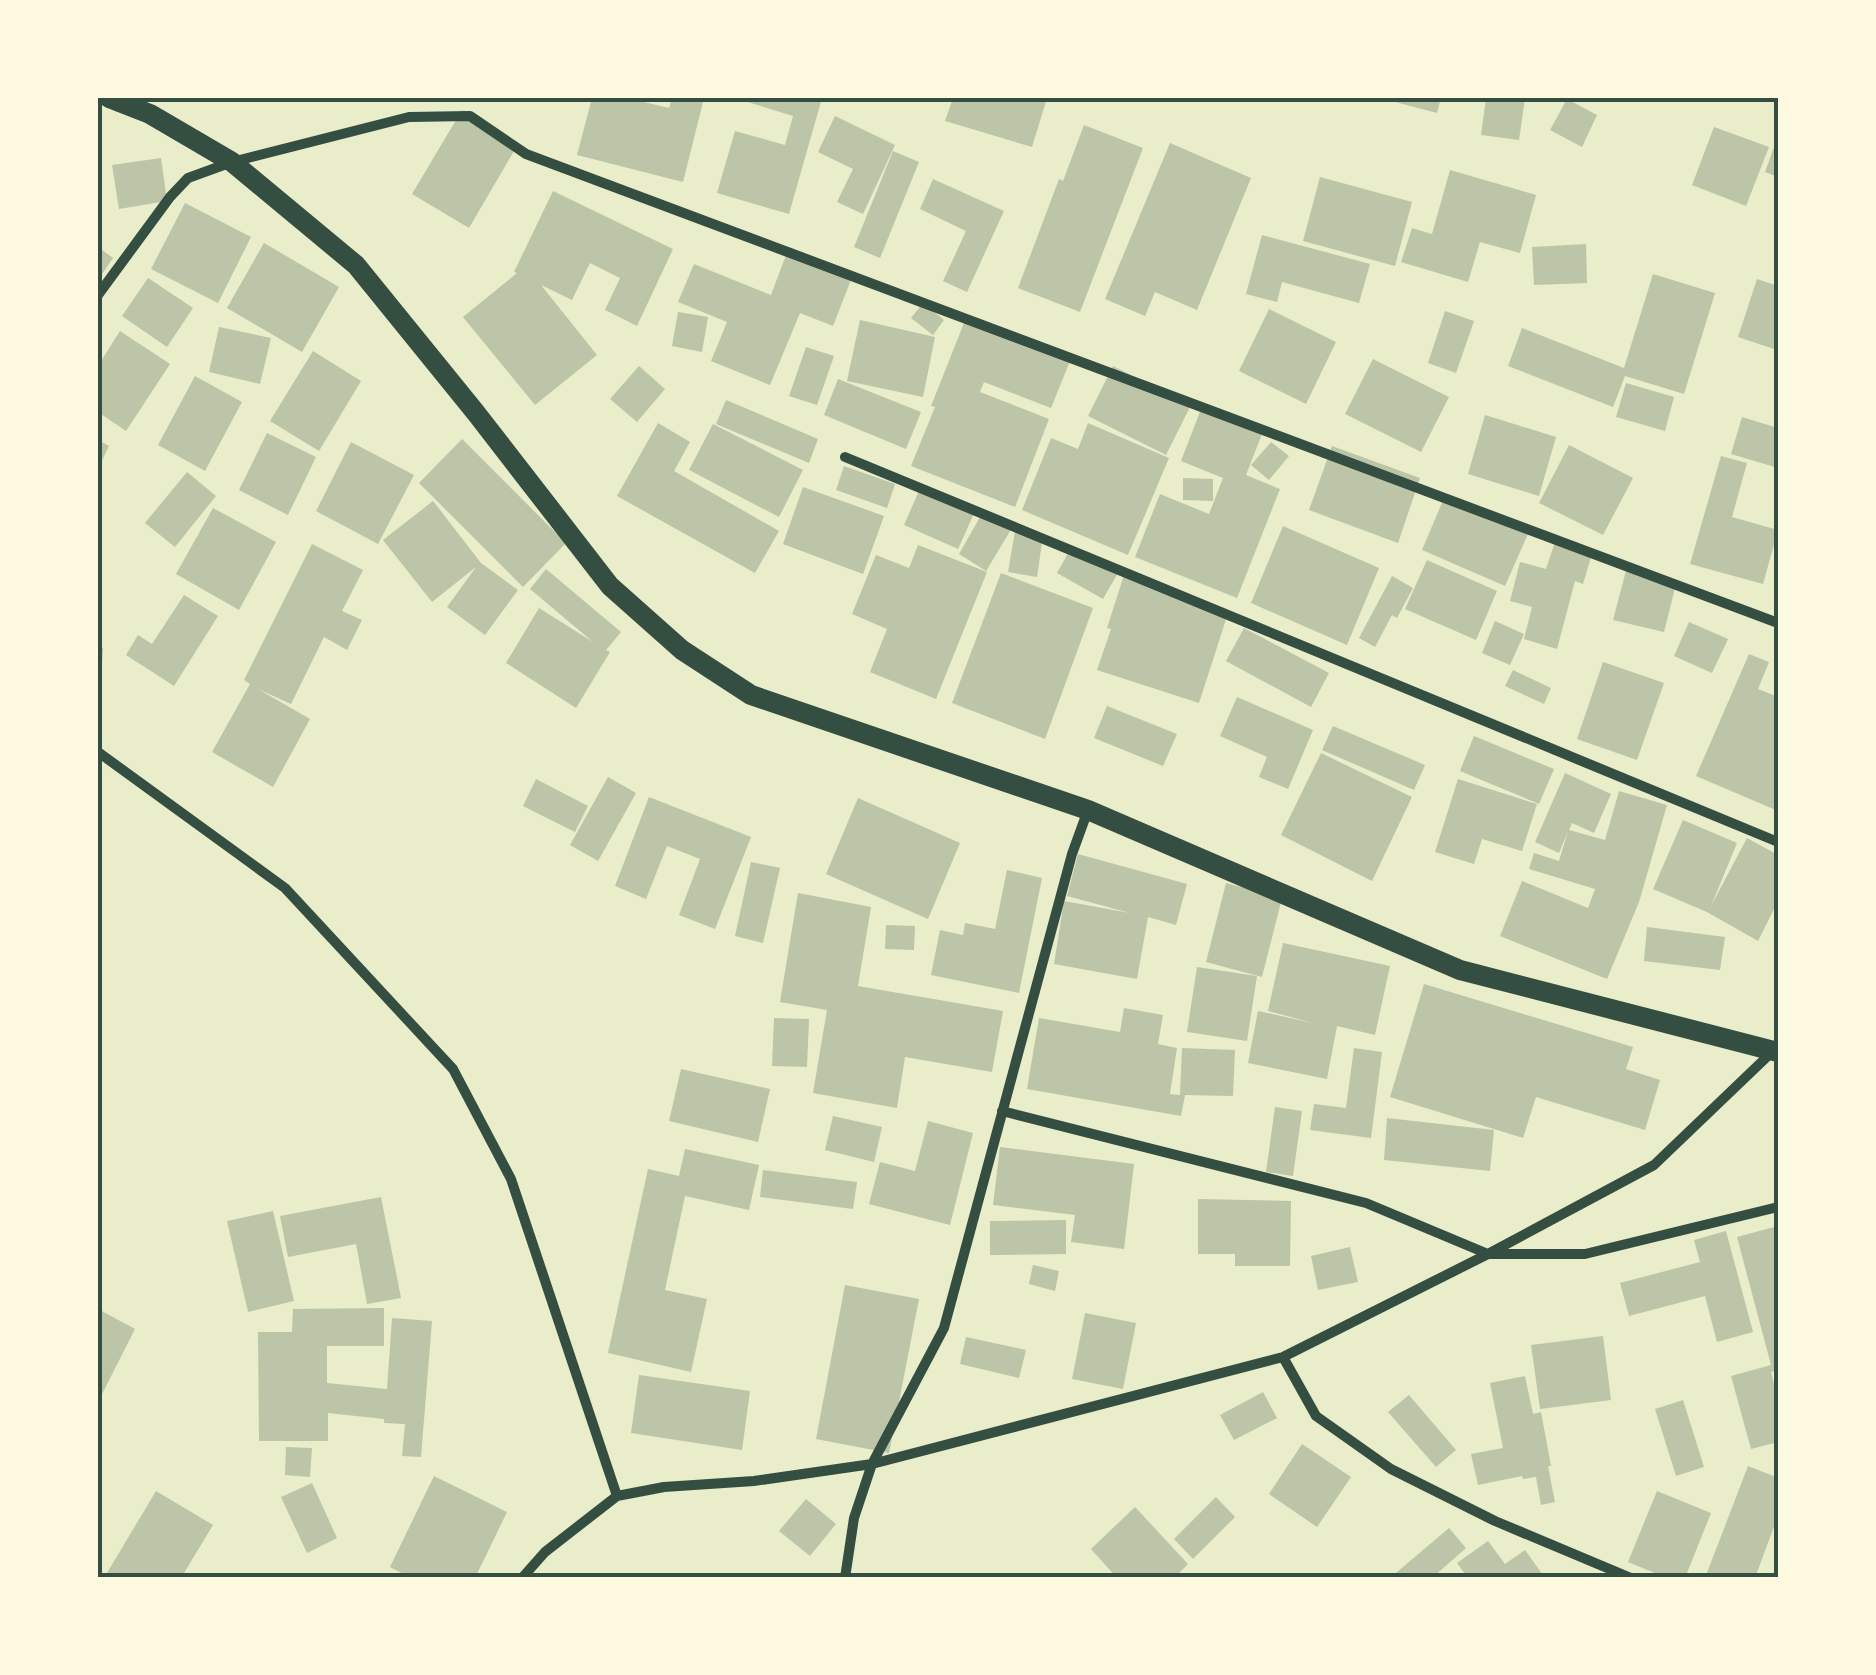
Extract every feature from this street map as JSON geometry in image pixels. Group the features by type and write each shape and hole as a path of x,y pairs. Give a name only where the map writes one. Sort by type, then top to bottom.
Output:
{"main road":[{"path":"108,98 150,114 232,162 356,266 610,586 682,650 751,695 1088,810 1460,970 1776,1052"}],"street":[{"path":"98,294 188,178 232,162 409,118 470,116 526,154 1778,623"},
{"path":"845,457 1778,842"},
{"path":"98,752 285,888 453,1069 511,1179 617,1496"},
{"path":"845,1578 854,1518 872,1464 944,1328 1072,854 1088,810"},
{"path":"522,1578 544,1552 617,1496 664,1487 754,1481 872,1464 1284,1357 1654,1165 1776,1052"},
{"path":"1002,1111 1366,1203 1488,1254 1585,1254 1778,1207"},
{"path":"1284,1357 1316,1416 1390,1470 1494,1521 1631,1578"}],"building":[{"path":"592,98 627,98 669,108 672,98 704,98 683,182 577,155"},
{"path":"742,98 822,98 789,214 717,193 735,131 785,145 793,116"},
{"path":"953,98 1047,98 1032,147 945,121"},
{"path":"1380,98 1441,98 1437,113"},
{"path":"1486,98 1525,98 1519,140 1481,135"},
{"path":"1567,99 1597,115 1582,147 1550,130"},
{"path":"462,110 518,144 469,228 412,194"},
{"path":"835,116 895,145 863,214 837,202 853,169 818,152"},
{"path":"1084,125 1143,148 1080,312 1018,288"},
{"path":"1714,127 1769,147 1746,206 1692,185"},
{"path":"1778,136 1778,177 1765,172"},
{"path":"1170,143 1251,178 1197,310 1155,292 1145,316 1105,299"},
{"path":"893,151 919,162 880,258 854,247"},
{"path":"161,158 167,201 119,209 112,165"},
{"path":"1450,170 1536,195 1520,253 1480,242 1468,282 1401,262 1412,228 1432,234"},
{"path":"1320,177 1412,202 1395,266 1303,241"},
{"path":"933,179 1004,211 967,292 943,281 966,231 920,209"},
{"path":"553,191 673,249 637,326 605,310 620,278 590,263 572,300 541,285 597,355 535,405 463,317 517,273 514,272"},
{"path":"185,203 251,237 218,303 151,269"},
{"path":"1262,235 1370,264 1359,303 1282,282 1277,302 1246,294"},
{"path":"264,243 339,287 302,352 227,308"},
{"path":"1586,244 1587,283 1534,285 1532,247"},
{"path":"98,247 113,258 98,280"},
{"path":"789,247 854,272 833,326 800,313 770,385 711,361 727,322 678,302 694,264 771,295"},
{"path":"1653,274 1715,293 1684,394 1625,376 1613,407 1508,366 1522,328 1624,368"},
{"path":"148,278 193,308 167,347 122,316"},
{"path":"1757,279 1778,286 1777,350 1738,337"},
{"path":"923,303 944,320 933,335 911,318"},
{"path":"1269,309 1336,342 1306,404 1239,371"},
{"path":"1445,311 1474,321 1456,373 1428,363"},
{"path":"678,312 708,317 702,352 672,346"},
{"path":"966,318 1070,361 1051,408 984,382 980,392 1049,419 1015,507 911,466"},
{"path":"860,320 935,337 923,397 847,381"},
{"path":"219,327 271,338 260,384 209,372"},
{"path":"120,331 170,364 126,431 98,412 98,366"},
{"path":"806,347 834,356 817,405 789,396"},
{"path":"313,351 361,381 319,451 270,421"},
{"path":"1373,359 1449,397 1421,452 1345,414"},
{"path":"639,366 665,389 637,422 610,399"},
{"path":"1113,366 1191,405 1166,455 1088,416"},
{"path":"195,376 242,402 205,471 158,445"},
{"path":"838,379 921,412 906,449 824,415"},
{"path":"1626,383 1674,397 1665,431 1616,417"},
{"path":"726,400 818,439 809,463 716,424"},
{"path":"1201,409 1262,434 1246,475 1280,489 1237,598 1135,557 1160,494 1209,514 1223,478 1181,461"},
{"path":"1485,415 1556,437 1539,496 1468,474"},
{"path":"1742,417 1778,428 1778,468 1731,454"},
{"path":"658,423 690,442 674,471 779,531 755,573 617,496"},
{"path":"1088,423 1169,458 1128,555 1022,510 1051,438 1078,449"},
{"path":"713,424 803,470 779,517 689,470"},
{"path":"267,433 316,457 288,515 239,490"},
{"path":"462,439 566,543 523,587 419,483"},
{"path":"98,440 109,446 98,469"},
{"path":"351,442 414,475 378,544 316,511"},
{"path":"1271,442 1289,456 1269,480 1251,465"},
{"path":"1569,445 1633,478 1603,535 1539,503"},
{"path":"1332,446 1420,478 1398,543 1309,510"},
{"path":"1721,456 1747,463 1732,517 1778,530 1763,584 1690,564"},
{"path":"844,466 895,484 887,508 836,490"},
{"path":"187,472 216,496 175,547 145,523"},
{"path":"1183,478 1213,479 1213,501 1183,500"},
{"path":"922,484 976,509 958,549 904,525"},
{"path":"803,487 884,516 863,574 783,544"},
{"path":"1444,498 1528,534 1505,586 1422,550"},
{"path":"433,501 481,563 518,590 485,635 447,607 476,567 432,602 383,540"},
{"path":"213,508 276,542 239,610 176,574"},
{"path":"984,510 1012,528 986,571 959,554"},
{"path":"1283,526 1379,568 1347,645 1251,603"},
{"path":"1015,531 1043,536 1037,577 1008,572"},
{"path":"1555,542 1592,554 1583,584 1575,581 1557,649 1524,639 1532,607 1510,601 1520,562 1546,569"},
{"path":"312,544 363,570 342,611 362,620 347,650 324,637 291,704 258,689 310,719 273,787 212,752 250,684 244,680"},
{"path":"918,545 987,572 936,699 870,672 887,629 852,614 876,555 909,568"},
{"path":"1072,546 1118,573 1103,599 1057,573"},
{"path":"1427,560 1497,591 1476,640 1405,609"},
{"path":"1627,567 1677,580 1664,632 1613,620"},
{"path":"546,569 621,632 606,650 610,652 576,708 506,663 539,608 593,642 530,589"},
{"path":"1001,573 1093,608 1045,739 952,703"},
{"path":"1124,575 1229,610 1199,703 1097,670"},
{"path":"1392,576 1413,588 1397,618 1392,615 1375,647 1359,638"},
{"path":"184,595 218,616 174,686 126,655 138,635 152,644"},
{"path":"1495,621 1524,634 1510,665 1482,653"},
{"path":"1689,622 1728,639 1712,673 1674,656"},
{"path":"1244,628 1329,673 1311,707 1226,661"},
{"path":"98,648 103,648 100,693 98,693"},
{"path":"1749,654 1769,662 1758,689 1778,697 1778,811 1696,776"},
{"path":"1603,662 1664,683 1637,760 1577,739"},
{"path":"1513,670 1551,688 1544,704 1505,686"},
{"path":"1237,697 1313,730 1288,789 1259,777 1267,757 1220,736"},
{"path":"1107,706 1177,734 1163,766 1094,738"},
{"path":"1333,726 1425,765 1414,790 1322,750"},
{"path":"1474,736 1554,769 1539,804 1460,771"},
{"path":"1321,753 1412,797 1372,881 1281,835"},
{"path":"1565,773 1611,794 1594,833 1572,823 1569,830 1605,840 1619,791 1667,805 1639,902 1607,979 1500,936 1522,881 1588,908 1595,889 1529,869 1534,853 1559,861 1568,831 1559,853 1535,842"},
{"path":"608,777 636,793 598,861 570,845"},
{"path":"536,779 588,806 575,832 523,806"},
{"path":"1458,779 1537,804 1522,851 1482,839 1474,864 1435,852"},
{"path":"649,797 751,837 715,929 679,915 700,859 667,846 646,899 615,886"},
{"path":"858,798 960,843 928,919 826,874"},
{"path":"1683,820 1737,843 1711,906 1747,838 1778,855 1778,901 1758,941 1707,912 1653,889"},
{"path":"1078,854 1187,884 1176,925 1148,917 1137,979 1054,964 1064,901 1130,913 1067,896"},
{"path":"751,862 780,868 763,943 735,936"},
{"path":"1007,870 1042,878 1019,993 931,975 940,930 963,935 965,923 995,929"},
{"path":"1226,883 1282,898 1262,977 1206,962"},
{"path":"798,893 871,907 858,986 1003,1011 992,1072 905,1057 897,1108 813,1093 827,1010 780,1002"},
{"path":"886,925 915,926 914,950 885,949"},
{"path":"1647,927 1725,937 1720,970 1644,961"},
{"path":"1283,943 1390,966 1375,1035 1337,1026 1327,1079 1248,1063 1258,1011 1313,1023 1268,1011"},
{"path":"1197,967 1257,976 1247,1041 1187,1032"},
{"path":"1424,984 1633,1047 1626,1069 1660,1080 1645,1130 1536,1097 1523,1138 1390,1097"},
{"path":"1124,1008 1163,1015 1158,1044 1177,1048 1170,1094 1180,1095 1182,1048 1235,1050 1233,1096 1185,1095 1181,1116 1027,1089 1039,1018 1120,1032"},
{"path":"774,1018 809,1019 807,1067 772,1066"},
{"path":"1354,1048 1382,1052 1371,1138 1310,1130 1314,1104 1346,1108"},
{"path":"681,1069 770,1089 758,1142 669,1121"},
{"path":"1275,1107 1302,1111 1293,1176 1266,1172"},
{"path":"833,1116 882,1127 874,1162 825,1150"},
{"path":"1387,1118 1494,1130 1490,1171 1384,1160"},
{"path":"928,1121 973,1133 950,1225 869,1204 880,1162 915,1171"},
{"path":"1000,1147 1134,1164 1124,1249 1071,1242 1075,1215 993,1205"},
{"path":"685,1149 759,1165 749,1210 685,1196 665,1290 707,1299 691,1372 608,1353 648,1169 679,1176"},
{"path":"763,1170 857,1182 853,1209 760,1197"},
{"path":"381,1197 401,1298 367,1304 356,1244 288,1257 280,1216"},
{"path":"1198,1199 1291,1201 1290,1266 1235,1266 1235,1254 1198,1254"},
{"path":"273,1211 294,1301 248,1312 227,1221"},
{"path":"1066,1220 1066,1254 990,1255 990,1221"},
{"path":"1778,1226 1778,1370 1771,1372 1778,1400 1778,1442 1751,1449 1731,1376 1771,1365 1737,1237"},
{"path":"1726,1231 1753,1332 1717,1342 1705,1296 1629,1316 1620,1283 1700,1262 1694,1240"},
{"path":"1350,1247 1358,1282 1318,1290 1311,1256"},
{"path":"1033,1265 1059,1271 1055,1291 1029,1284"},
{"path":"845,1285 919,1299 889,1453 816,1439"},
{"path":"384,1308 384,1346 327,1346 327,1383 387,1389 392,1318 432,1321 421,1457 402,1456 405,1424 328,1413 328,1441 259,1441 258,1332 292,1332 293,1309"},
{"path":"98,1309 135,1329 98,1402"},
{"path":"1085,1313 1136,1323 1123,1389 1072,1379"},
{"path":"1603,1336 1611,1400 1540,1409 1531,1345"},
{"path":"966,1337 1026,1350 1019,1378 960,1364"},
{"path":"639,1375 750,1391 742,1450 631,1433"},
{"path":"1525,1376 1533,1414 1541,1412 1551,1466 1555,1502 1541,1505 1536,1477 1478,1485 1471,1454 1503,1448 1490,1383"},
{"path":"1263,1392 1277,1418 1234,1440 1220,1415"},
{"path":"1409,1395 1456,1450 1436,1467 1388,1412"},
{"path":"1683,1400 1704,1467 1676,1476 1655,1409"},
{"path":"1302,1444 1351,1477 1317,1527 1269,1494"},
{"path":"286,1447 312,1448 310,1477 285,1475"},
{"path":"1748,1466 1776,1477 1778,1470 1778,1516 1755,1578 1705,1578"},
{"path":"434,1476 507,1512 475,1578 411,1578 390,1567"},
{"path":"312,1483 337,1538 307,1553 281,1497"},
{"path":"156,1491 213,1525 181,1578 104,1578"},
{"path":"1657,1491 1711,1513 1685,1578 1667,1578 1628,1562"},
{"path":"1216,1497 1235,1517 1193,1559 1174,1539"},
{"path":"806,1499 836,1524 810,1556 779,1531"},
{"path":"1135,1507 1188,1564 1174,1578 1117,1578 1091,1549"},
{"path":"1449,1528 1466,1548 1432,1578 1390,1578"},
{"path":"1488,1541 1505,1564 1525,1550 1545,1578 1468,1578 1457,1563"}]}
